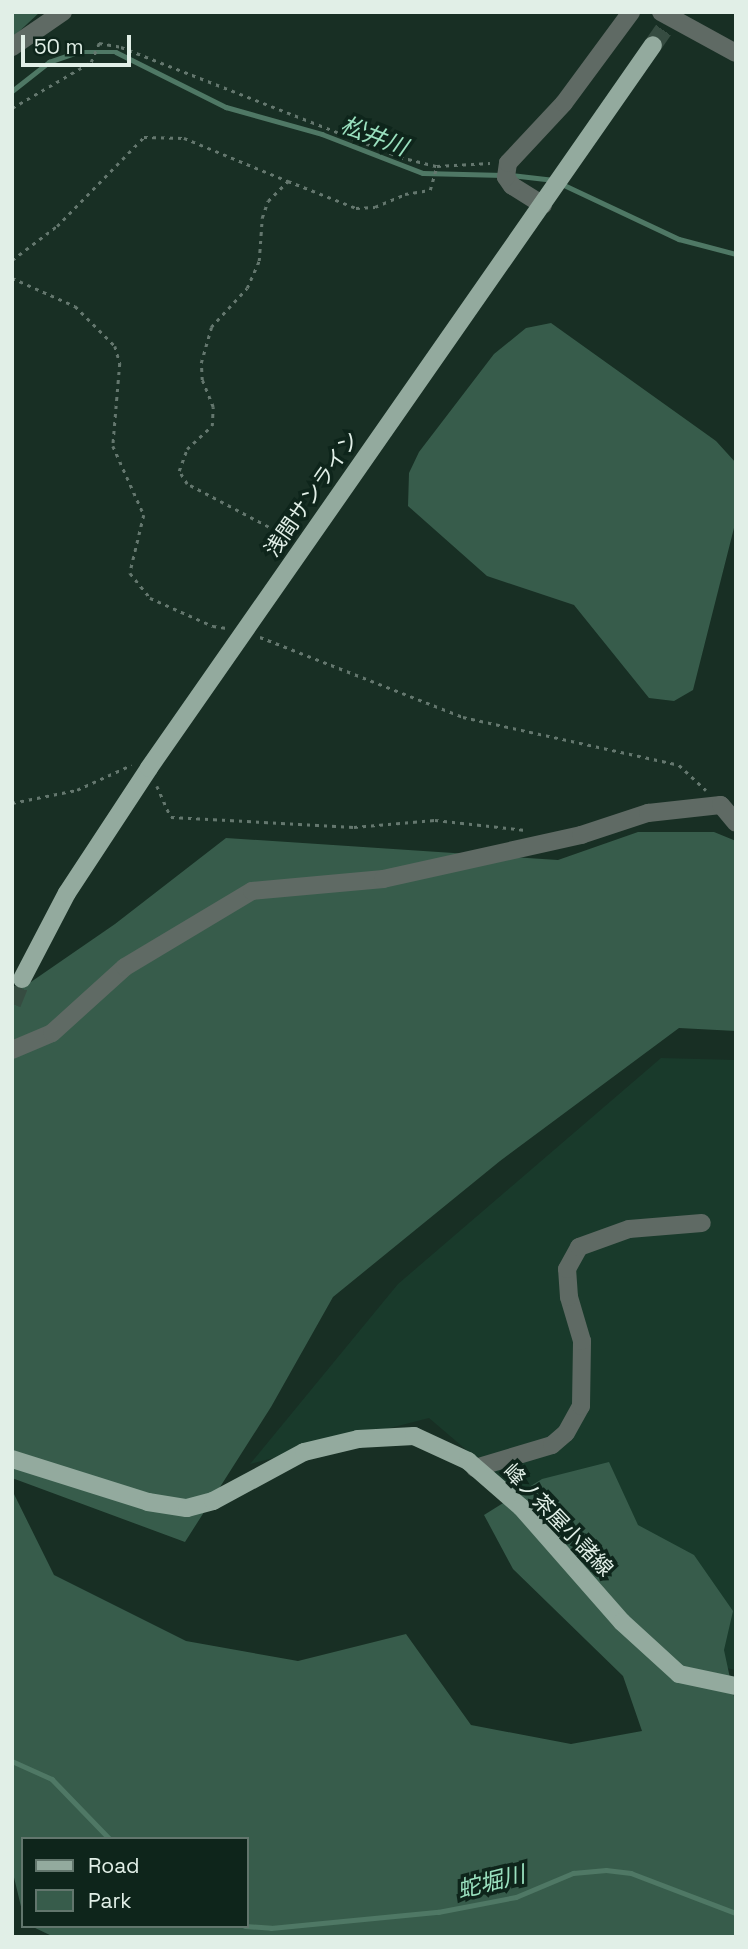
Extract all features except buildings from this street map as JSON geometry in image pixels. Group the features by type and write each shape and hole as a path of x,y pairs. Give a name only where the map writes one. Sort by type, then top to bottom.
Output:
{"main road":[{"name":"浅間サンライン","path":"22,979 67,893 149,768 653,45"},
{"name":"峰ノ茶屋小諸線","path":"12,1459 148,1503 187,1508 213,1501 304,1452 358,1439 414,1436 475,1468 521,1507 622,1622 679,1674 736,1686"}],"street":[{"path":"12,47 63,12"},
{"path":"543,205 512,186 506,177 508,163 564,103 631,12"},
{"path":"662,12 736,53"},
{"path":"12,1049 52,1033 125,967 252,891 383,879 581,835 648,813 721,805 736,823"},
{"path":"475,1468 552,1445 566,1433 581,1406 582,1341 569,1297 567,1269 579,1247 629,1229 702,1223"}],"path":[{"path":"12,108 90,62 99,43 121,47 400,157 437,166 508,163"},
{"path":"12,260 57,226 144,137 184,138 356,208 375,208 405,194 430,190 437,166"},
{"path":"288,181 265,210 259,261 247,288 211,327 201,363 201,380 213,407 212,426 187,449 179,471 187,484 303,546"},
{"path":"12,278 75,306 114,346 120,363 113,446 144,515 130,573 150,598 213,626 244,630 463,717 679,765 721,805"},
{"path":"12,803 77,790 127,764 149,768 171,817 354,827 435,820 528,830"}],"shaded area":[{"path":"661,1058 736,1060 736,1670 684,1660 586,1552 429,1418 250,1464 398,1284"}],"green space":[{"path":"12,12 40,12 12,38"},
{"path":"551,323 716,441 736,463 736,520 693,690 674,701 649,698 574,605 487,576 408,506 409,473 419,452 494,354 526,328"},
{"path":"638,832 714,832 736,841 736,1031 679,1028 500,1161 333,1297 271,1407 185,1542 12,1478 12,995 115,924 226,838 558,860"},
{"path":"609,1462 638,1525 694,1555 733,1611 724,1650 736,1706 736,1937 54,1937 35,1928 248,1928 248,1837 21,1837 21,1907 12,1869 12,1490 54,1575 186,1641 298,1661 406,1634 471,1725 571,1744 642,1731 623,1676 513,1569 484,1515 542,1479"}],"waterway":[{"name":"松井川","path":"12,91 49,62 78,52 116,52 226,107 322,134 423,173 503,175"},
{"name":"松井川","path":"511,175 554,180"},
{"name":"松井川","path":"562,184 679,239 736,254"},
{"name":"蛇堀川","path":"12,1761 52,1779 108,1837"},
{"name":"蛇堀川","path":"248,1926 271,1928 438,1912 516,1897 573,1873 606,1870 631,1873 736,1913"}],"tunnel":[{"path":"653,45 676,12"},
{"path":"12,1004 22,979"}]}
